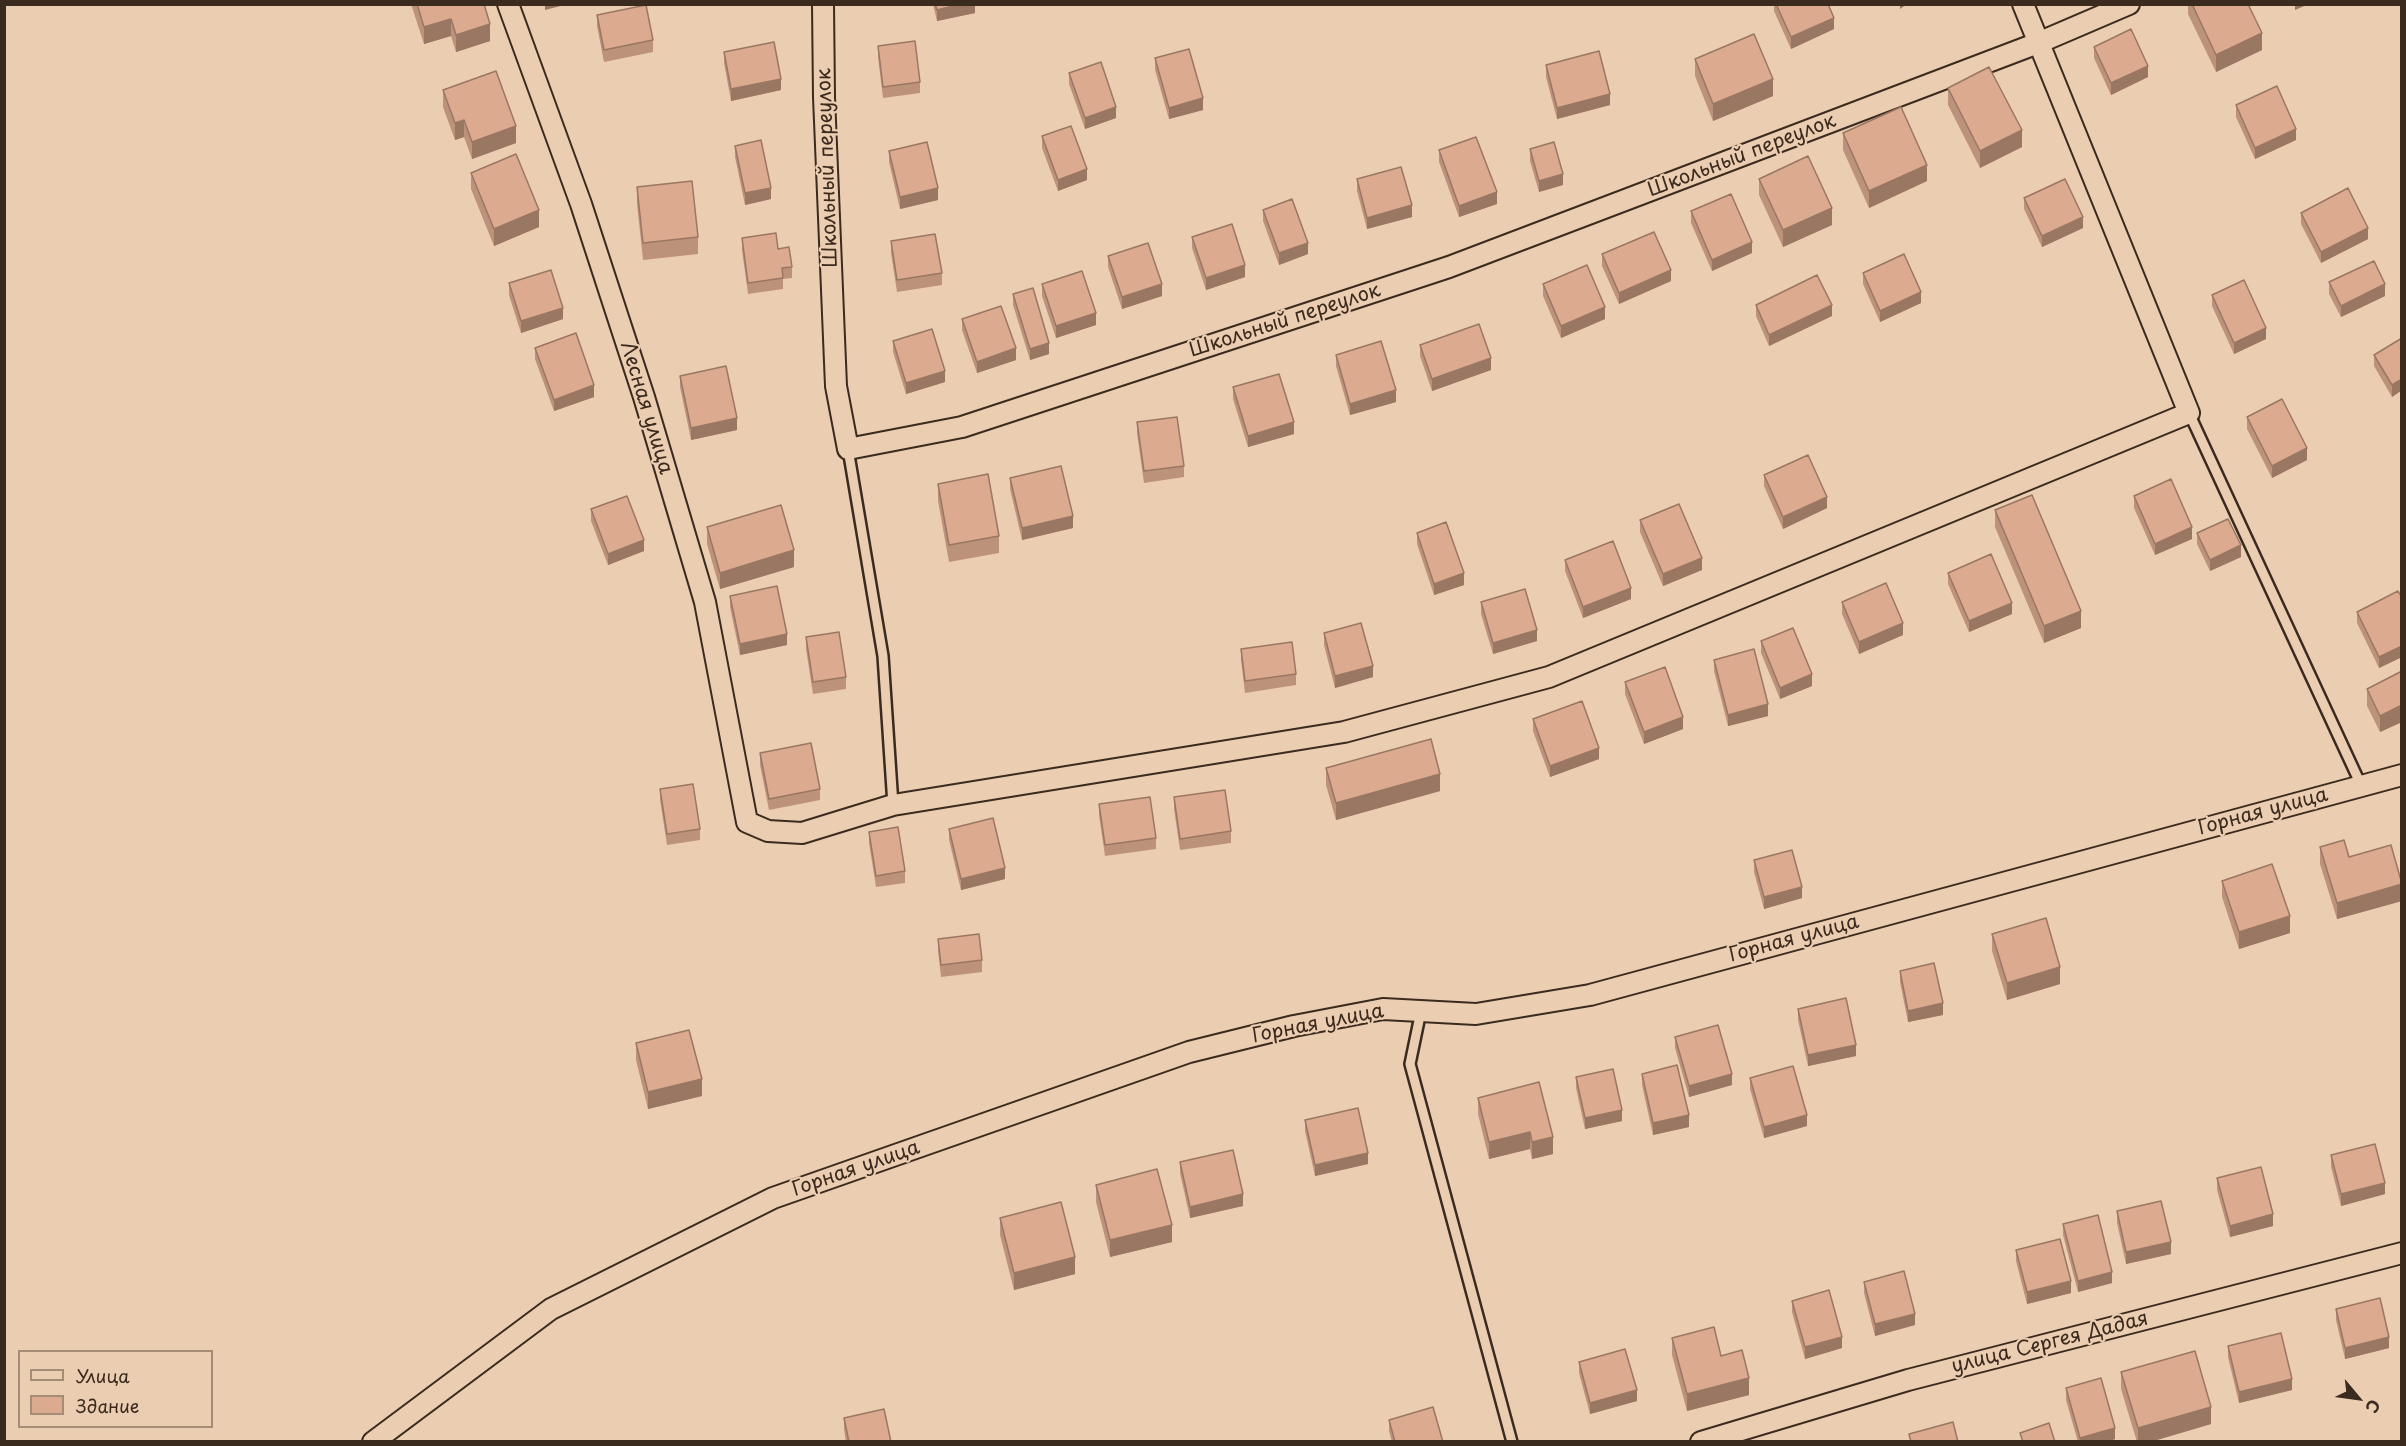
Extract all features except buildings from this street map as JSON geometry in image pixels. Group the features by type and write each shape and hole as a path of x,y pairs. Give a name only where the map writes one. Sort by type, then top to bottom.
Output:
{"street":[{"name":"Лесная улица","path":"508,4 581,204 644,397 705,602 747,822 768,831 802,833 892,805"},
{"name":"Школьный переулок","path":"824,4 824,97 836,386 848,449 962,427 1449,267 2038,44 2128,4"},
{"path":"892,805 1344,732 1549,677 2188,413 2023,4"},
{"name":"Горная улица","path":"373,1442 551,1309 773,1198 1189,1052 1294,1026 1383,1009 1476,1014 1590,995 2402,775"},
{"name":"улица Сергея Дадая","path":"1701,1442 1908,1380 2402,1253"}],"lane":[{"path":"2188,413 2361,785"},
{"path":"848,449 883,656 892,805"},
{"path":"1421,1011 1410,1064 1512,1442"}]}
